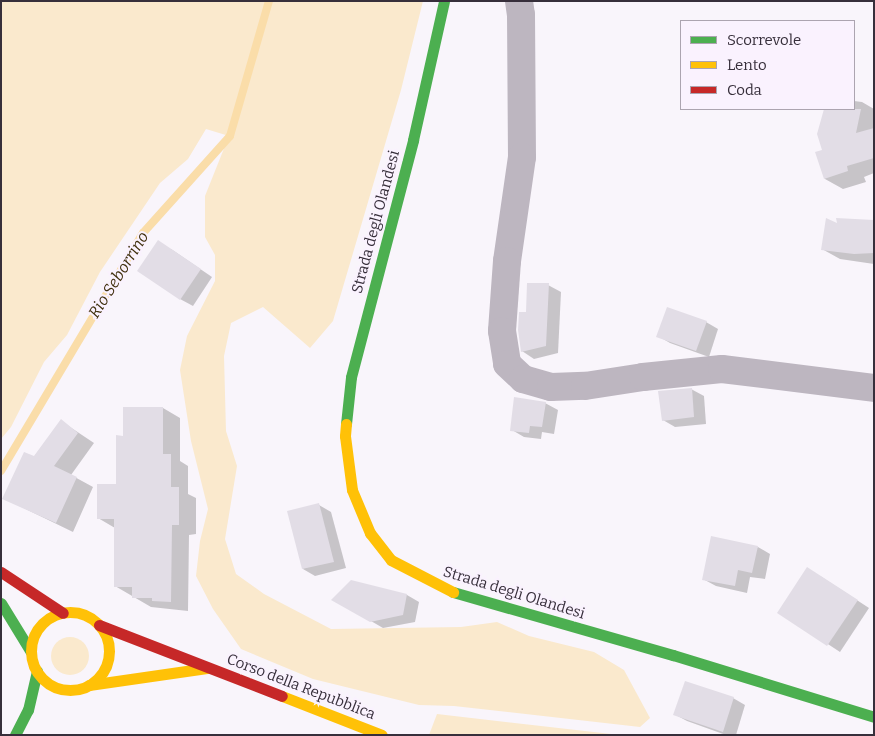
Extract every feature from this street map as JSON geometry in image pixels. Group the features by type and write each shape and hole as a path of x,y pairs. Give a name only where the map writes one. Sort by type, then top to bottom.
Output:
{"main road":[{"name":"Strada degli Olandesi","path":"444,1 413,140 351,377 345,436 352,490 370,533 391,560 445,590 672,655 874,717"},
{"path":"1,572 63,612 82,614 99,625 107,640 108,657 105,668 89,685 70,690 58,699"},
{"path":"1,604 31,652 37,671 51,685 70,690"},
{"path":"31,652 32,642 43,622 63,612"},
{"name":"Corso della Repubblica","path":"99,625 382,735"},
{"name":"Corso della Repubblica","path":"89,685 209,668"},
{"path":"15,735 28,710 37,671"}],"street":[{"path":"519,1 522,157 502,322 507,364 522,379 552,387 585,386 643,377 722,369 874,388"}],"shaded area":[{"path":"1,1 423,1 401,90 333,321 310,348 263,307 231,323 224,356 226,431 237,466 225,539 236,574 264,594 331,629 461,627 497,622 529,636 594,652 624,670 650,718 640,727 454,706 419,705 313,679 241,649 213,609 196,576 200,541 208,509 191,441 180,370 187,336 215,281 215,255 205,237 205,196 229,136 206,129 188,159 160,183 100,272 67,335 44,362 11,427 1,439"},
{"path":"70,637 84,642 89,656 84,670 70,675 56,670 51,656 56,642"},
{"path":"437,714 620,735 429,735"}],"building":[{"path":"861,109 856,133 874,128 874,158 847,166 848,171 824,179 815,152 822,150 817,134 824,110"},
{"path":"826,218 837,223 836,218 874,220 874,253 854,254 821,250"},
{"path":"158,240 201,269 180,300 137,271"},
{"path":"527,283 549,283 546,346 521,352 518,330 519,312 526,312"},
{"path":"667,307 707,321 696,351 656,337"},
{"path":"692,388 694,417 662,421 658,391"},
{"path":"514,397 546,402 542,427 530,426 529,433 510,431"},
{"path":"123,407 163,407 163,454 171,454 171,487 179,487 179,525 172,525 171,602 152,601 152,598 132,598 132,587 114,587 114,519 97,519 97,484 116,484 116,435 123,436"},
{"path":"61,419 78,433 54,466 77,477 56,523 2,499 24,452 34,456"},
{"path":"319,503 334,562 302,569 287,511"},
{"path":"711,536 758,546 752,573 738,570 735,586 702,580"},
{"path":"807,567 858,600 827,646 777,613"},
{"path":"351,580 407,594 403,615 370,622 331,600"},
{"path":"685,681 734,697 723,732 673,715"}],"waterway":[{"name":"Rio Seborrino","path":"1,471 143,233 230,136 269,1"}],"traffic: fast":[{"path":"346,424 351,377 413,140 444,1"},
{"path":"453,592 673,655 874,717"},
{"path":"1,603 31,652"},
{"path":"15,735 28,710 37,671"}],"traffic: slow":[{"path":"346,424 345,436 352,490 370,533 391,560 453,592"},
{"path":"70,612 85,615 97,624 106,636 109,651 106,666 97,678 85,687 70,690 55,687 43,678 34,666 31,651 34,636 43,624 55,615 70,612"},
{"path":"89,685 207,668"},
{"path":"282,696 382,735"}],"traffic: jam":[{"path":"1,572 63,613"},
{"path":"99,625 282,696"}]}
